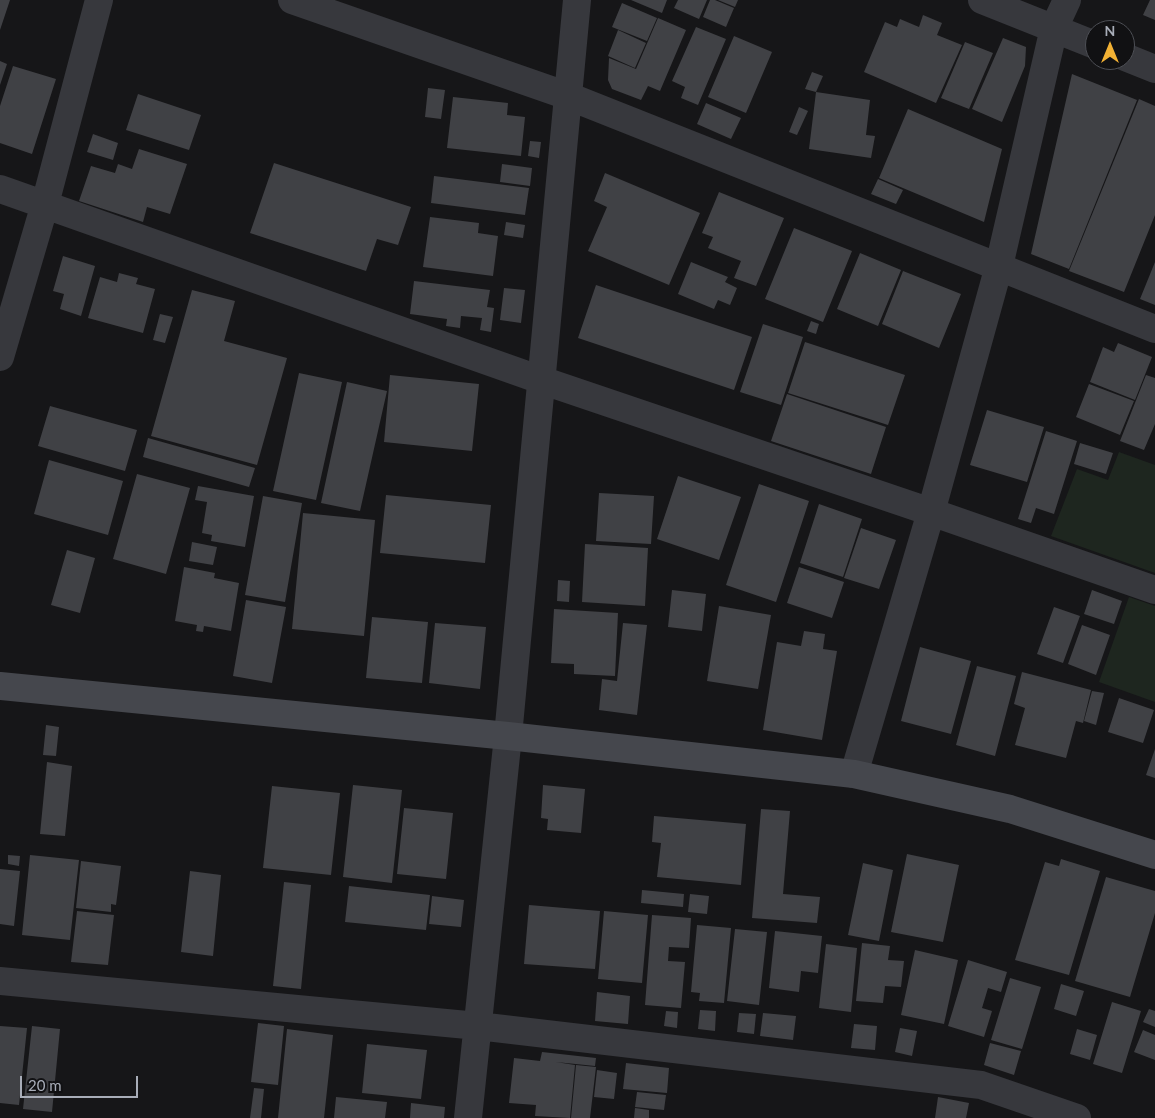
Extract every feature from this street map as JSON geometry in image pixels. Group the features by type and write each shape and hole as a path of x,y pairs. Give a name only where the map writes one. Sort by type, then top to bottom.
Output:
{"street":[{"path":"0,357 45,204 99,0"},
{"path":"292,0 568,96 1155,329"},
{"path":"468,1118 508,736 577,0"},
{"path":"982,0 1085,41"},
{"path":"854,774 931,512 999,266 1054,28 1067,0"},
{"path":"1135,61 1155,69"},
{"path":"0,189 541,380 1155,590"},
{"path":"0,686 508,736 854,774 1010,809 1155,855"},
{"path":"0,982 478,1026 981,1085 1077,1118"}],"shaded area":[{"path":"1119,452 1155,465 1155,573 1051,536 1077,469 1108,480"},
{"path":"1129,597 1155,606 1155,702 1099,682"}],"building":[{"path":"0,0 10,0 0,30"},
{"path":"631,0 667,0 662,13"},
{"path":"678,0 707,0 699,19 674,8"},
{"path":"710,0 715,0 734,8 726,27 703,17"},
{"path":"718,0 738,0 735,7"},
{"path":"1150,0 1155,0 1155,20 1143,15"},
{"path":"622,3 657,18 647,41 612,27"},
{"path":"923,15 942,23 937,35 962,45 936,103 864,72 885,22 897,27 900,19 919,27"},
{"path":"658,18 686,30 660,91 648,86 641,100 612,89 608,80 609,58 636,69"},
{"path":"696,27 726,39 698,105 681,98 685,87 672,81"},
{"path":"618,30 646,43 635,68 608,56"},
{"path":"734,36 772,52 746,113 708,97"},
{"path":"1003,38 1026,47 1025,66 1002,122 972,109"},
{"path":"965,42 993,53 969,109 941,98"},
{"path":"0,61 7,64 0,85"},
{"path":"13,66 56,79 32,154 0,143 0,106"},
{"path":"812,72 823,76 816,92 805,89"},
{"path":"1072,74 1137,100 1069,269 1031,254"},
{"path":"428,88 445,90 441,119 425,117"},
{"path":"816,92 870,100 866,135 875,136 871,158 809,149"},
{"path":"138,94 201,115 189,150 126,130"},
{"path":"453,97 508,103 507,115 525,117 521,156 447,148"},
{"path":"1139,99 1155,106 1155,215 1124,292 1069,271"},
{"path":"706,103 741,118 731,139 697,124"},
{"path":"799,107 808,111 797,135 789,132"},
{"path":"908,109 1002,149 984,222 879,178"},
{"path":"93,134 118,143 113,160 87,152"},
{"path":"530,141 541,142 539,158 528,156"},
{"path":"139,149 187,164 170,214 147,207 143,222 79,201 91,166 115,173 118,164 132,169"},
{"path":"274,163 411,207 398,245 377,239 366,271 250,233"},
{"path":"502,164 532,168 530,186 500,182"},
{"path":"605,173 700,213 669,285 588,251 607,207 594,201"},
{"path":"434,176 529,188 525,215 431,203"},
{"path":"878,179 903,190 896,204 871,194"},
{"path":"719,192 784,218 756,286 734,278 741,261 708,248 713,237 702,233"},
{"path":"430,217 479,223 478,233 498,236 493,276 423,267"},
{"path":"506,222 525,225 523,238 504,235"},
{"path":"794,228 852,251 823,322 765,299"},
{"path":"860,253 901,270 878,326 837,309"},
{"path":"63,256 95,266 81,316 60,309 64,294 53,291"},
{"path":"691,262 728,277 725,282 737,288 730,305 718,300 714,309 678,294"},
{"path":"1155,262 1155,305 1140,299"},
{"path":"903,271 961,294 939,348 882,324"},
{"path":"119,273 138,278 136,284 155,289 143,333 88,318 100,277 117,282"},
{"path":"414,281 490,290 487,307 494,308 491,332 480,330 482,318 461,316 460,328 446,326 447,319 410,314"},
{"path":"596,285 752,337 734,390 578,338"},
{"path":"504,288 525,290 521,323 500,320"},
{"path":"192,290 235,301 224,341 287,358 257,465 151,436"},
{"path":"160,314 173,317 165,343 153,340"},
{"path":"811,321 819,324 816,334 807,331"},
{"path":"763,324 803,337 781,405 740,392"},
{"path":"805,342 905,375 888,425 788,393"},
{"path":"1118,343 1152,357 1135,400 1090,382 1103,347 1114,352"},
{"path":"299,373 342,382 316,500 273,491"},
{"path":"390,375 479,384 472,451 384,442"},
{"path":"1146,375 1155,378 1155,424 1144,450 1120,441"},
{"path":"347,382 387,391 360,511 321,503"},
{"path":"1089,384 1134,401 1120,435 1076,417"},
{"path":"787,394 886,427 871,474 771,441"},
{"path":"50,406 137,430 125,471 38,446"},
{"path":"987,410 1044,427 1027,482 970,465"},
{"path":"1046,431 1077,441 1054,514 1036,508 1031,523 1018,519"},
{"path":"148,438 255,468 249,487 143,457"},
{"path":"1080,443 1113,453 1106,474 1074,464"},
{"path":"49,460 123,481 108,535 34,514"},
{"path":"137,474 190,488 166,574 113,559"},
{"path":"678,476 741,497 719,560 657,539"},
{"path":"759,484 809,501 776,602 726,585"},
{"path":"198,486 254,496 245,547 211,541 212,535 202,533 207,502 195,500"},
{"path":"599,493 654,496 651,544 596,541"},
{"path":"386,495 491,505 485,563 380,553"},
{"path":"263,496 302,503 285,602 245,595"},
{"path":"819,504 862,519 843,577 800,563"},
{"path":"303,513 375,520 364,636 292,629"},
{"path":"861,528 896,540 879,589 844,578"},
{"path":"192,542 217,547 213,565 189,561"},
{"path":"585,544 648,548 645,606 582,602"},
{"path":"67,550 95,558 80,613 51,605"},
{"path":"184,567 215,573 214,578 239,583 231,631 204,626 203,632 196,631 197,625 175,621"},
{"path":"799,567 844,582 832,618 787,603"},
{"path":"558,580 570,581 569,602 557,601"},
{"path":"672,590 706,594 702,631 668,627"},
{"path":"1092,590 1122,601 1114,624 1084,614"},
{"path":"246,600 286,607 272,683 233,676"},
{"path":"719,606 771,615 758,689 707,681"},
{"path":"1054,607 1080,616 1063,663 1037,654"},
{"path":"554,609 618,613 615,676 574,674 574,664 551,663"},
{"path":"372,617 428,622 422,683 366,678"},
{"path":"435,623 486,627 480,689 429,683"},
{"path":"623,623 647,625 637,715 599,710 602,679 617,681"},
{"path":"1082,625 1110,635 1096,675 1068,664"},
{"path":"804,631 825,634 823,649 837,651 822,740 763,730 777,642 801,646"},
{"path":"920,647 971,661 951,734 901,721"},
{"path":"977,666 1016,676 995,756 956,745"},
{"path":"1022,672 1091,690 1083,723 1076,721 1066,758 1015,745 1025,708 1014,704"},
{"path":"1092,691 1104,693 1096,725 1084,721"},
{"path":"1119,698 1154,710 1143,743 1108,732"},
{"path":"46,725 59,727 56,756 43,755"},
{"path":"1155,749 1155,778 1146,775"},
{"path":"47,762 72,766 65,836 40,834"},
{"path":"353,785 402,790 392,883 343,877"},
{"path":"543,785 585,789 581,833 547,830 548,819 541,818"},
{"path":"272,786 340,793 331,875 263,868"},
{"path":"404,808 453,813 446,879 397,874"},
{"path":"761,809 790,811 783,894 820,897 817,923 752,918"},
{"path":"654,816 746,824 741,885 657,877 661,843 652,842"},
{"path":"907,854 959,865 943,942 891,932"},
{"path":"8,855 20,856 19,866 8,864"},
{"path":"30,855 79,860 70,940 22,935"},
{"path":"1061,859 1100,871 1069,975 1015,960 1045,862 1059,866"},
{"path":"81,861 121,866 116,905 111,904 111,912 76,908"},
{"path":"863,863 893,870 879,941 848,935"},
{"path":"0,869 20,871 14,926 0,924"},
{"path":"190,871 221,875 213,956 181,952"},
{"path":"1106,877 1155,891 1155,913 1130,997 1075,981"},
{"path":"284,882 311,885 301,989 273,986"},
{"path":"349,886 430,895 426,930 345,922"},
{"path":"642,890 684,894 683,907 641,903"},
{"path":"690,894 709,896 707,914 688,912"},
{"path":"432,896 464,900 461,927 429,924"},
{"path":"529,905 600,911 595,969 524,964"},
{"path":"77,911 114,915 108,965 71,962"},
{"path":"604,911 648,915 642,983 598,979"},
{"path":"652,915 691,918 689,948 669,947 668,961 685,962 681,1008 645,1005"},
{"path":"697,925 731,928 724,1003 699,1001 700,993 691,992"},
{"path":"735,929 767,932 759,1005 727,1001"},
{"path":"775,931 822,936 818,973 801,971 799,992 769,988"},
{"path":"862,943 890,946 888,960 904,961 901,987 885,986 883,1003 856,1001"},
{"path":"826,944 857,948 851,1012 819,1008"},
{"path":"915,950 958,960 944,1024 901,1015"},
{"path":"968,960 1007,972 1001,992 988,988 982,1008 992,1011 984,1037 948,1026"},
{"path":"1010,978 1041,987 1022,1049 991,1040"},
{"path":"1061,984 1084,991 1076,1016 1054,1009"},
{"path":"597,992 630,996 628,1024 595,1021"},
{"path":"1112,1002 1141,1011 1122,1073 1093,1064"},
{"path":"1149,1009 1155,1011 1155,1027 1143,1022"},
{"path":"700,1010 716,1011 715,1031 698,1029"},
{"path":"666,1011 678,1012 677,1028 664,1026"},
{"path":"739,1013 756,1014 754,1034 737,1032"},
{"path":"763,1013 796,1016 793,1040 760,1036"},
{"path":"258,1023 284,1026 278,1085 251,1082"},
{"path":"854,1024 877,1026 875,1050 851,1048"},
{"path":"0,1026 27,1028 19,1105 0,1103"},
{"path":"32,1026 60,1029 52,1112 23,1109"},
{"path":"900,1028 917,1031 912,1056 895,1052"},
{"path":"287,1029 333,1035 324,1118 278,1118"},
{"path":"1077,1029 1097,1035 1090,1060 1070,1054"},
{"path":"1143,1030 1155,1035 1155,1060 1134,1052"},
{"path":"990,1043 1021,1051 1014,1075 984,1065"},
{"path":"367,1044 427,1050 421,1099 362,1093"},
{"path":"542,1052 596,1058 595,1066 556,1062 575,1065 570,1118 535,1116 536,1105 509,1103 514,1058 540,1061"},
{"path":"626,1063 669,1068 667,1093 623,1089"},
{"path":"576,1065 596,1067 590,1118 571,1118"},
{"path":"597,1070 617,1073 614,1099 594,1097"},
{"path":"254,1088 264,1089 261,1118 250,1118"},
{"path":"637,1092 666,1095 664,1110 635,1107"},
{"path":"336,1097 387,1102 385,1118 334,1118"},
{"path":"938,1097 969,1103 966,1118 935,1118"},
{"path":"411,1103 445,1107 444,1118 410,1118"},
{"path":"635,1108 649,1110 649,1118 634,1118"}]}
